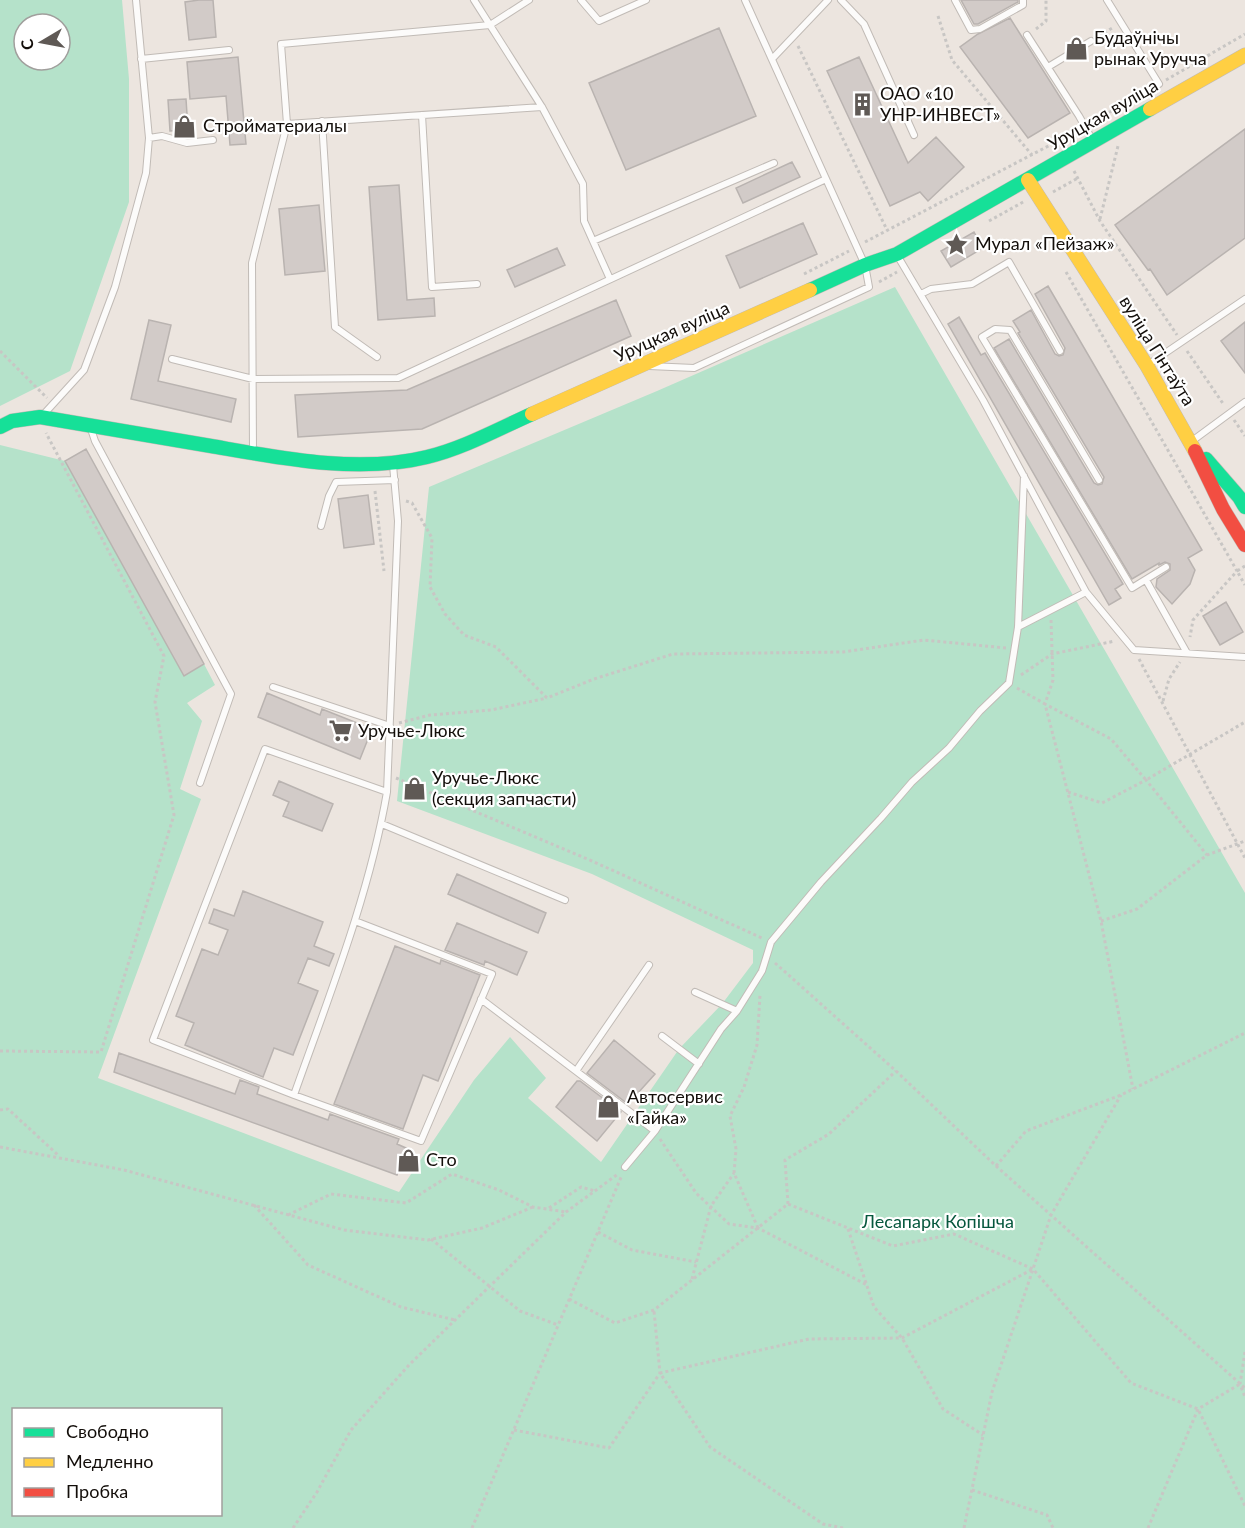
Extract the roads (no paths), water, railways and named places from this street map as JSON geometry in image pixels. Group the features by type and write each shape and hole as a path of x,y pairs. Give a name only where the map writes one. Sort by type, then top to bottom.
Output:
{"street":[{"name":"Уруцкая вуліца","path":"0,427 12,421 40,417 253,453 354,465 393,463 427,457 453,449 865,265 897,254 1245,55"},
{"name":"вуліца Гінтаўта","path":"1022,183 1146,366 1191,442 1223,509 1245,545"},
{"path":"1191,442 1243,499 1223,509"}],"lane":[{"path":"40,417 54,405 84,370 115,287 146,173 149,138 136,0"},
{"path":"474,0 542,107 583,184 584,222 610,279"},
{"path":"253,453 252,263 288,124 281,44 490,25 529,0"},
{"path":"581,0 599,21 646,0"},
{"path":"640,366 694,368 869,287 865,265 745,0"},
{"path":"772,59 828,0"},
{"path":"841,0 864,24 914,135"},
{"path":"955,0 971,30 980,29 1023,5 1023,0"},
{"path":"1107,0 1159,84"},
{"path":"1027,35 1093,141"},
{"path":"1048,67 1091,41"},
{"path":"141,59 229,50"},
{"path":"288,124 542,107"},
{"path":"422,115 432,287 477,284"},
{"path":"322,121 335,327 377,357"},
{"path":"149,138 162,136 187,143 213,140"},
{"path":"593,241 774,163"},
{"path":"172,359 253,380 398,378 826,179"},
{"path":"897,254 983,400 1086,592 1134,650 1245,657"},
{"path":"921,294 931,289 972,284 1009,262 1060,351"},
{"path":"1146,366 1245,299"},
{"path":"1099,480 1010,330 995,330 982,337 1132,588 1166,567"},
{"path":"1191,442 1245,402"},
{"path":"90,426 95,441 231,694 200,783"},
{"path":"294,1095 355,921 382,824 388,774 398,521 393,463"},
{"path":"625,1167 656,1131 721,1029 737,1011 762,970 771,942 821,882 912,782 949,748 980,711 1009,683 1018,627 1024,476"},
{"path":"321,526 329,496 336,482 395,480"},
{"path":"1146,580 1187,653"},
{"path":"1018,627 1086,592"},
{"path":"273,687 390,726"},
{"path":"355,921 492,974 421,1141 153,1040 265,749 387,792"},
{"path":"382,824 566,900"},
{"path":"576,1071 649,965"},
{"path":"695,992 737,1011"},
{"path":"482,999 656,1131"},
{"path":"662,1036 699,1064"}],"place":[{"name":"Будаўнічы рынак Уручча","path":"1076,48"},
{"name":"ОАО «10 УНР-ИНВЕСТ»","path":"862,104"},
{"name":"Стройматериалы","path":"185,126"},
{"name":"Мурал «Пейзаж»","path":"957,244"},
{"name":"Уручье-Люкс","path":"340,731"},
{"name":"Уручье-Люкс (секция запчасти)","path":"414,788"},
{"name":"Автосервис «Гайка»","path":"609,1107"},
{"name":"Сто","path":"408,1160"}],"park label":[{"name":"Лесапарк Копішча","path":"938,1222"}]}
